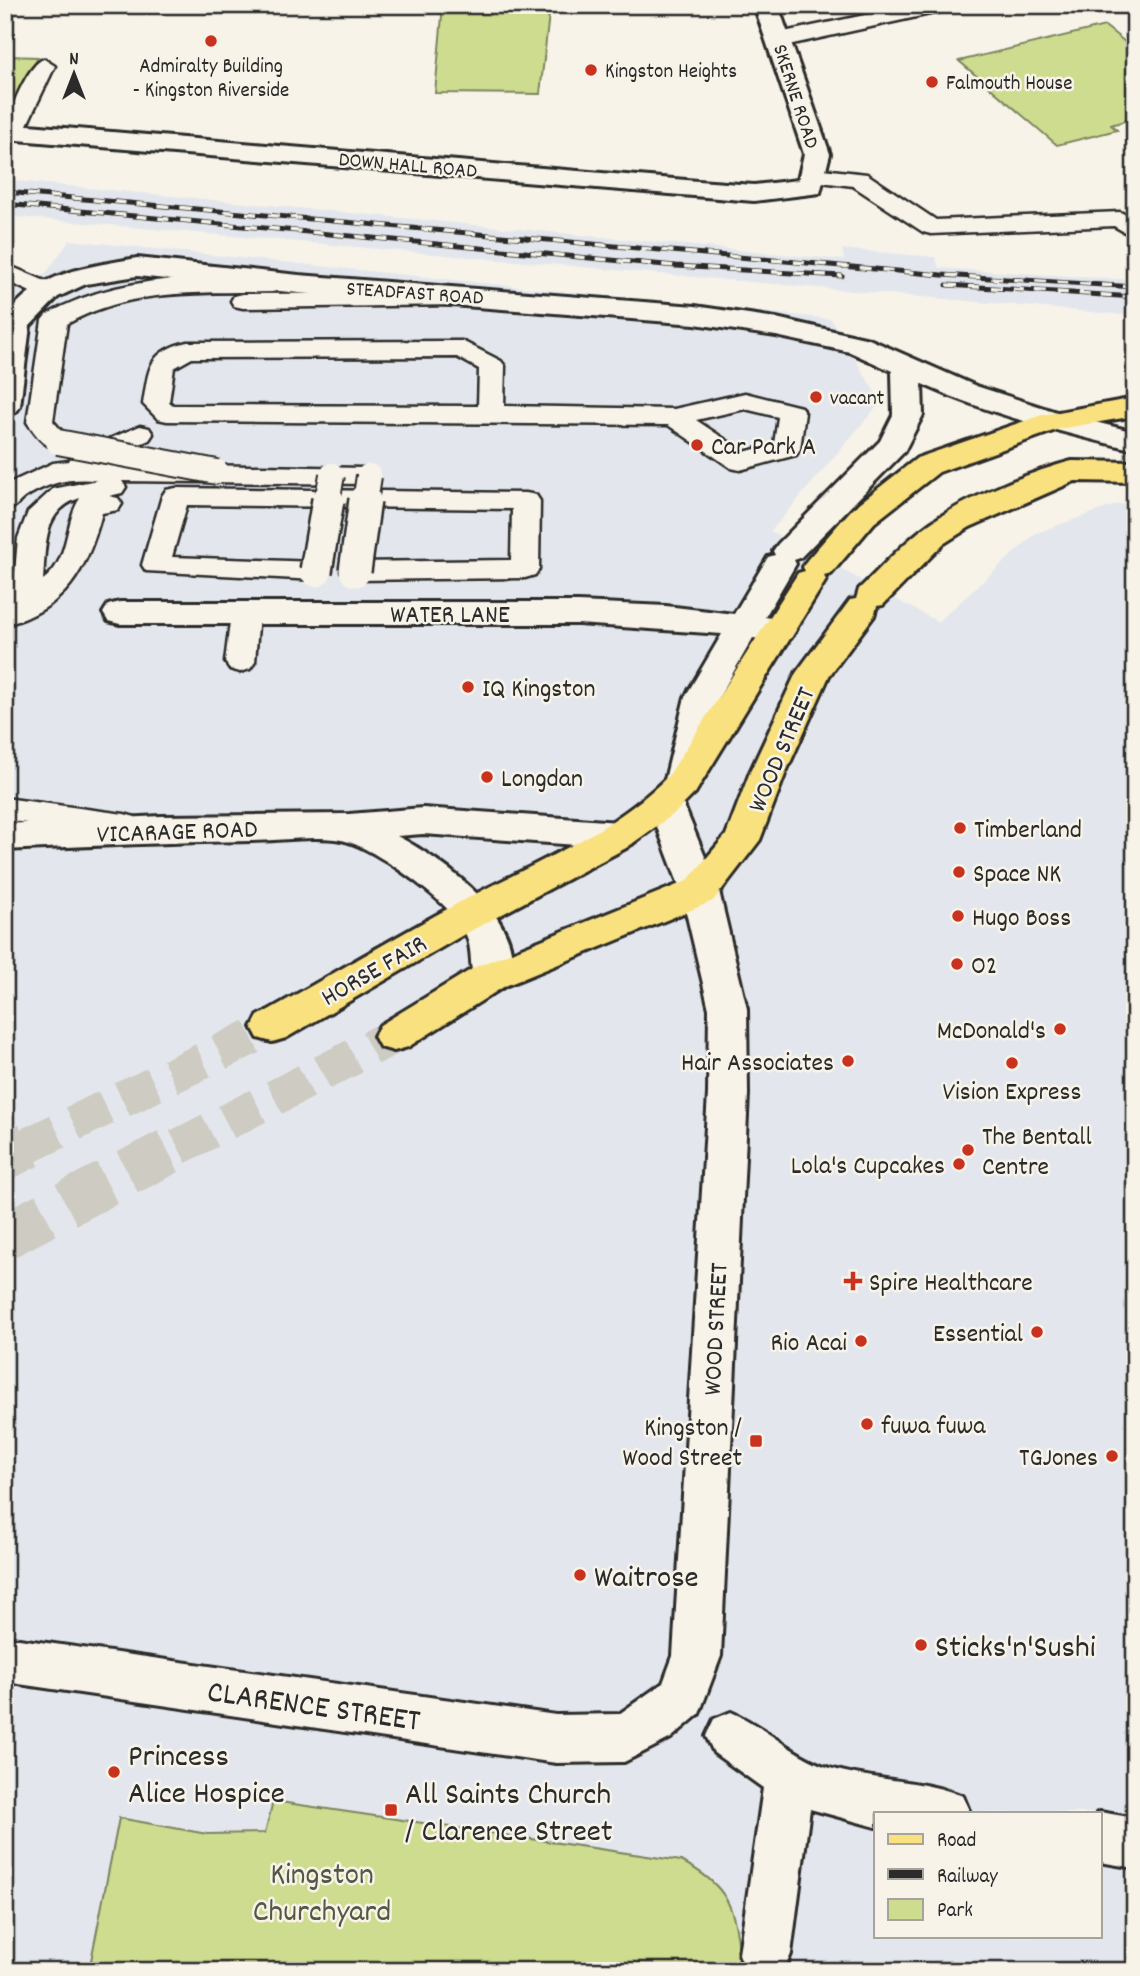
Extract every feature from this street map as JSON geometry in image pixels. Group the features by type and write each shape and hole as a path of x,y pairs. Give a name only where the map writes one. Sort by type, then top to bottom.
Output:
{"main road":[{"name":"WOOD STREET","path":"674,794 814,573 863,516 928,465 1053,421 1135,407"},
{"name":"WOOD STREET","path":"700,891 742,840 768,772 813,673 867,602 932,537 959,520 1028,487 1072,471 1135,472"},
{"name":"HORSE FAIR","path":"272,1027 474,912 619,835 674,794"},
{"path":"394,1036 491,976 700,891"}],"street":[{"name":"SKERNE ROAD","path":"766,5 817,154 811,181"},
{"name":"DOWN HALL ROAD","path":"9,131 754,193 811,181"},
{"name":"STEADFAST ROAD","path":"5,405 15,326 24,312 48,292 79,277 138,267 299,284 695,315 776,327 859,345 907,367"},
{"path":"674,794 702,697 785,557 894,445 908,415 907,367 965,392 1053,421 1135,441"},
{"name":"WATER LANE","path":"120,613 578,613 779,630"},
{"name":"WOOD STREET","path":"624,1738 654,1721 682,1698 696,1656 727,1106 728,1021 719,963 674,794"},
{"name":"VICARAGE ROAD","path":"5,837 161,829 349,827 436,821 619,835"},
{"name":"VICARAGE ROAD","path":"349,827 395,850 429,872 474,912 491,950 491,976"},
{"name":"CLARENCE STREET","path":"5,1659 556,1740 624,1738"},
{"path":"731,1736 757,1758 789,1778 837,1796 939,1812"},
{"path":"765,1954 789,1778"},
{"path":"1102,1838 1135,1843"}],"lane":[{"path":"779,40 944,5"},
{"path":"9,131 44,66"},
{"path":"811,181 859,179 898,202 931,227 1120,219 1131,228"},
{"path":"5,271 48,292"},
{"path":"299,284 157,287 79,304 55,320 40,422 61,455 115,473 217,472 332,475 369,476 355,571 525,569 526,501 176,496 156,565 316,571 332,475"},
{"path":"151,310 162,301 415,301 492,298"},
{"path":"328,422 167,413 156,404 162,365 187,350 462,349 492,366 491,414"},
{"path":"5,503 15,491 61,455 150,430 491,414 674,417"},
{"path":"65,493 103,498 61,581 10,614 27,594 31,550 40,514 65,493"},
{"path":"240,662 245,614"},
{"path":"5,809 161,829"}],"shaded area":[{"path":"5,180 844,260 842,249 935,257 939,268 1135,280 1135,316 5,216"},
{"path":"70,240 831,319 881,402 771,531 938,622 1036,533 1118,504 1135,504 1135,1971 5,1971 5,297 45,274"}],"green space":[{"path":"443,5 550,5 540,94 435,93"},
{"path":"1105,26 1135,50 1135,118 1111,125 1117,130 1057,145 959,61"},
{"path":"5,56 38,57 17,103 5,102"},
{"name":"Kingston Churchyard","path":"273,1801 681,1861 713,1882 729,1905 737,1934 742,1971 89,1971 119,1818 207,1834 265,1833"}],"tunnel":[{"path":"25,1147 272,1027"},
{"path":"178,1147 394,1036"},
{"path":"25,1147 29,1145"},
{"path":"5,1236 181,1145"},
{"path":"5,1157 25,1147"}],"railway":[{"path":"5,192 942,275 1135,287"},
{"path":"5,204 676,266 842,276"},
{"path":"947,285 1135,297"}],"place":[{"name":"Admiralty Building - Kingston Riverside","path":"211,41"},
{"name":"Kingston Heights","path":"591,70"},
{"name":"Falmouth House","path":"932,82"},
{"name":"vacant","path":"816,397"},
{"name":"Car Park A","path":"697,445"},
{"name":"IQ Kingston","path":"468,687"},
{"name":"Longdan","path":"487,777"},
{"name":"Timberland","path":"960,828"},
{"name":"Space NK","path":"959,872"},
{"name":"Hugo Boss","path":"958,916"},
{"name":"O2","path":"957,964"},
{"name":"McDonald's","path":"1060,1029"},
{"name":"Hair Associates","path":"848,1061"},
{"name":"Vision Express","path":"1012,1063"},
{"name":"The Bentall Centre","path":"968,1150"},
{"name":"Lola's Cupcakes","path":"959,1164"},
{"name":"Spire Healthcare","path":"853,1281"},
{"name":"Essential","path":"1037,1332"},
{"name":"Rio Acai","path":"861,1341"},
{"name":"fuwa fuwa","path":"867,1424"},
{"name":"Kingston / Wood Street","path":"756,1441"},
{"name":"TGJones","path":"1112,1456"},
{"name":"Waitrose","path":"580,1575"},
{"name":"Sticks'n'Sushi","path":"921,1645"},
{"name":"Princess Alice Hospice","path":"114,1772"},
{"name":"All Saints Church / Clarence Street","path":"391,1810"}]}
